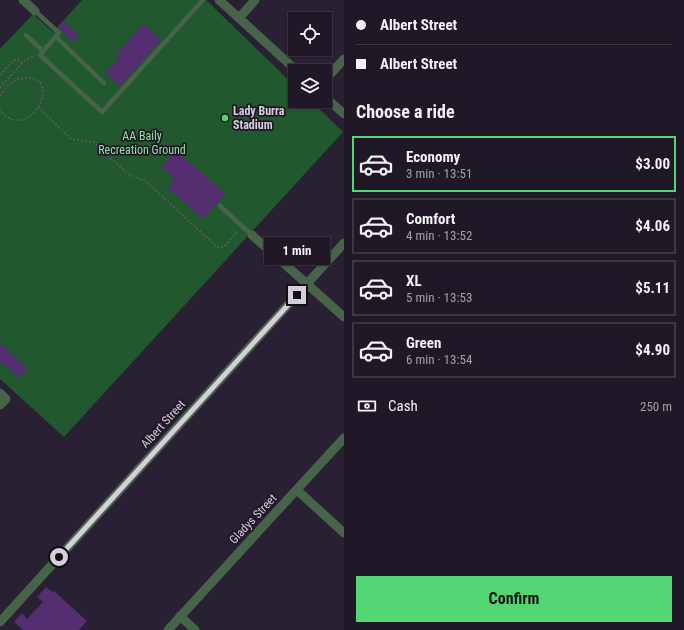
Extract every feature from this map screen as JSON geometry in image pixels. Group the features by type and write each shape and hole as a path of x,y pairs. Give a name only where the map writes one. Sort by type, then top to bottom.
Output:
{"street":[{"path":"23,0 35,11"},
{"path":"219,0 289,64"},
{"path":"239,18 255,0"},
{"path":"332,73 344,60"},
{"path":"332,103 344,114"},
{"path":"252,235 344,317"},
{"name":"Albert Street","path":"0,622 344,243"},
{"name":"Gladys Street","path":"168,630 344,438"},
{"path":"297,490 344,533"},
{"path":"180,616 195,630"}],"lane":[{"path":"26,35 41,53 102,112 203,0"},
{"path":"35,11 59,33 41,53"},
{"path":"56,37 104,83"},
{"path":"220,206 252,235"}],"path":[{"path":"0,88 25,60 41,53"},
{"path":"0,75 16,60 22,63"},
{"path":"0,96 5,89 14,82 25,78 34,78 40,82 43,88 42,97 38,107 29,118 18,120 9,118 0,109"},
{"path":"38,107 71,139 93,142 128,174 147,182 217,247 224,247 232,238"}],"green space":[{"name":"AA Baily Recreation Ground","path":"82,0 206,0 288,79 288,108 318,108 343,132 64,437 0,379 0,49 33,14 53,32"}],"building":[{"path":"63,21 79,36 73,42 58,27"},
{"path":"143,24 161,40 120,86 105,73 119,58 115,55"},
{"path":"176,150 225,194 203,219 167,187 175,179 161,167"},
{"path":"0,343 27,368 19,378 0,361"},
{"path":"46,587 52,592 54,591 87,621 79,630 23,630 14,622 22,613 27,619 43,602 37,597"}],"place":[{"name":"Lady Burra Stadium","path":"225,118"}],"route":[{"path":"59,557 297,295"}]}
